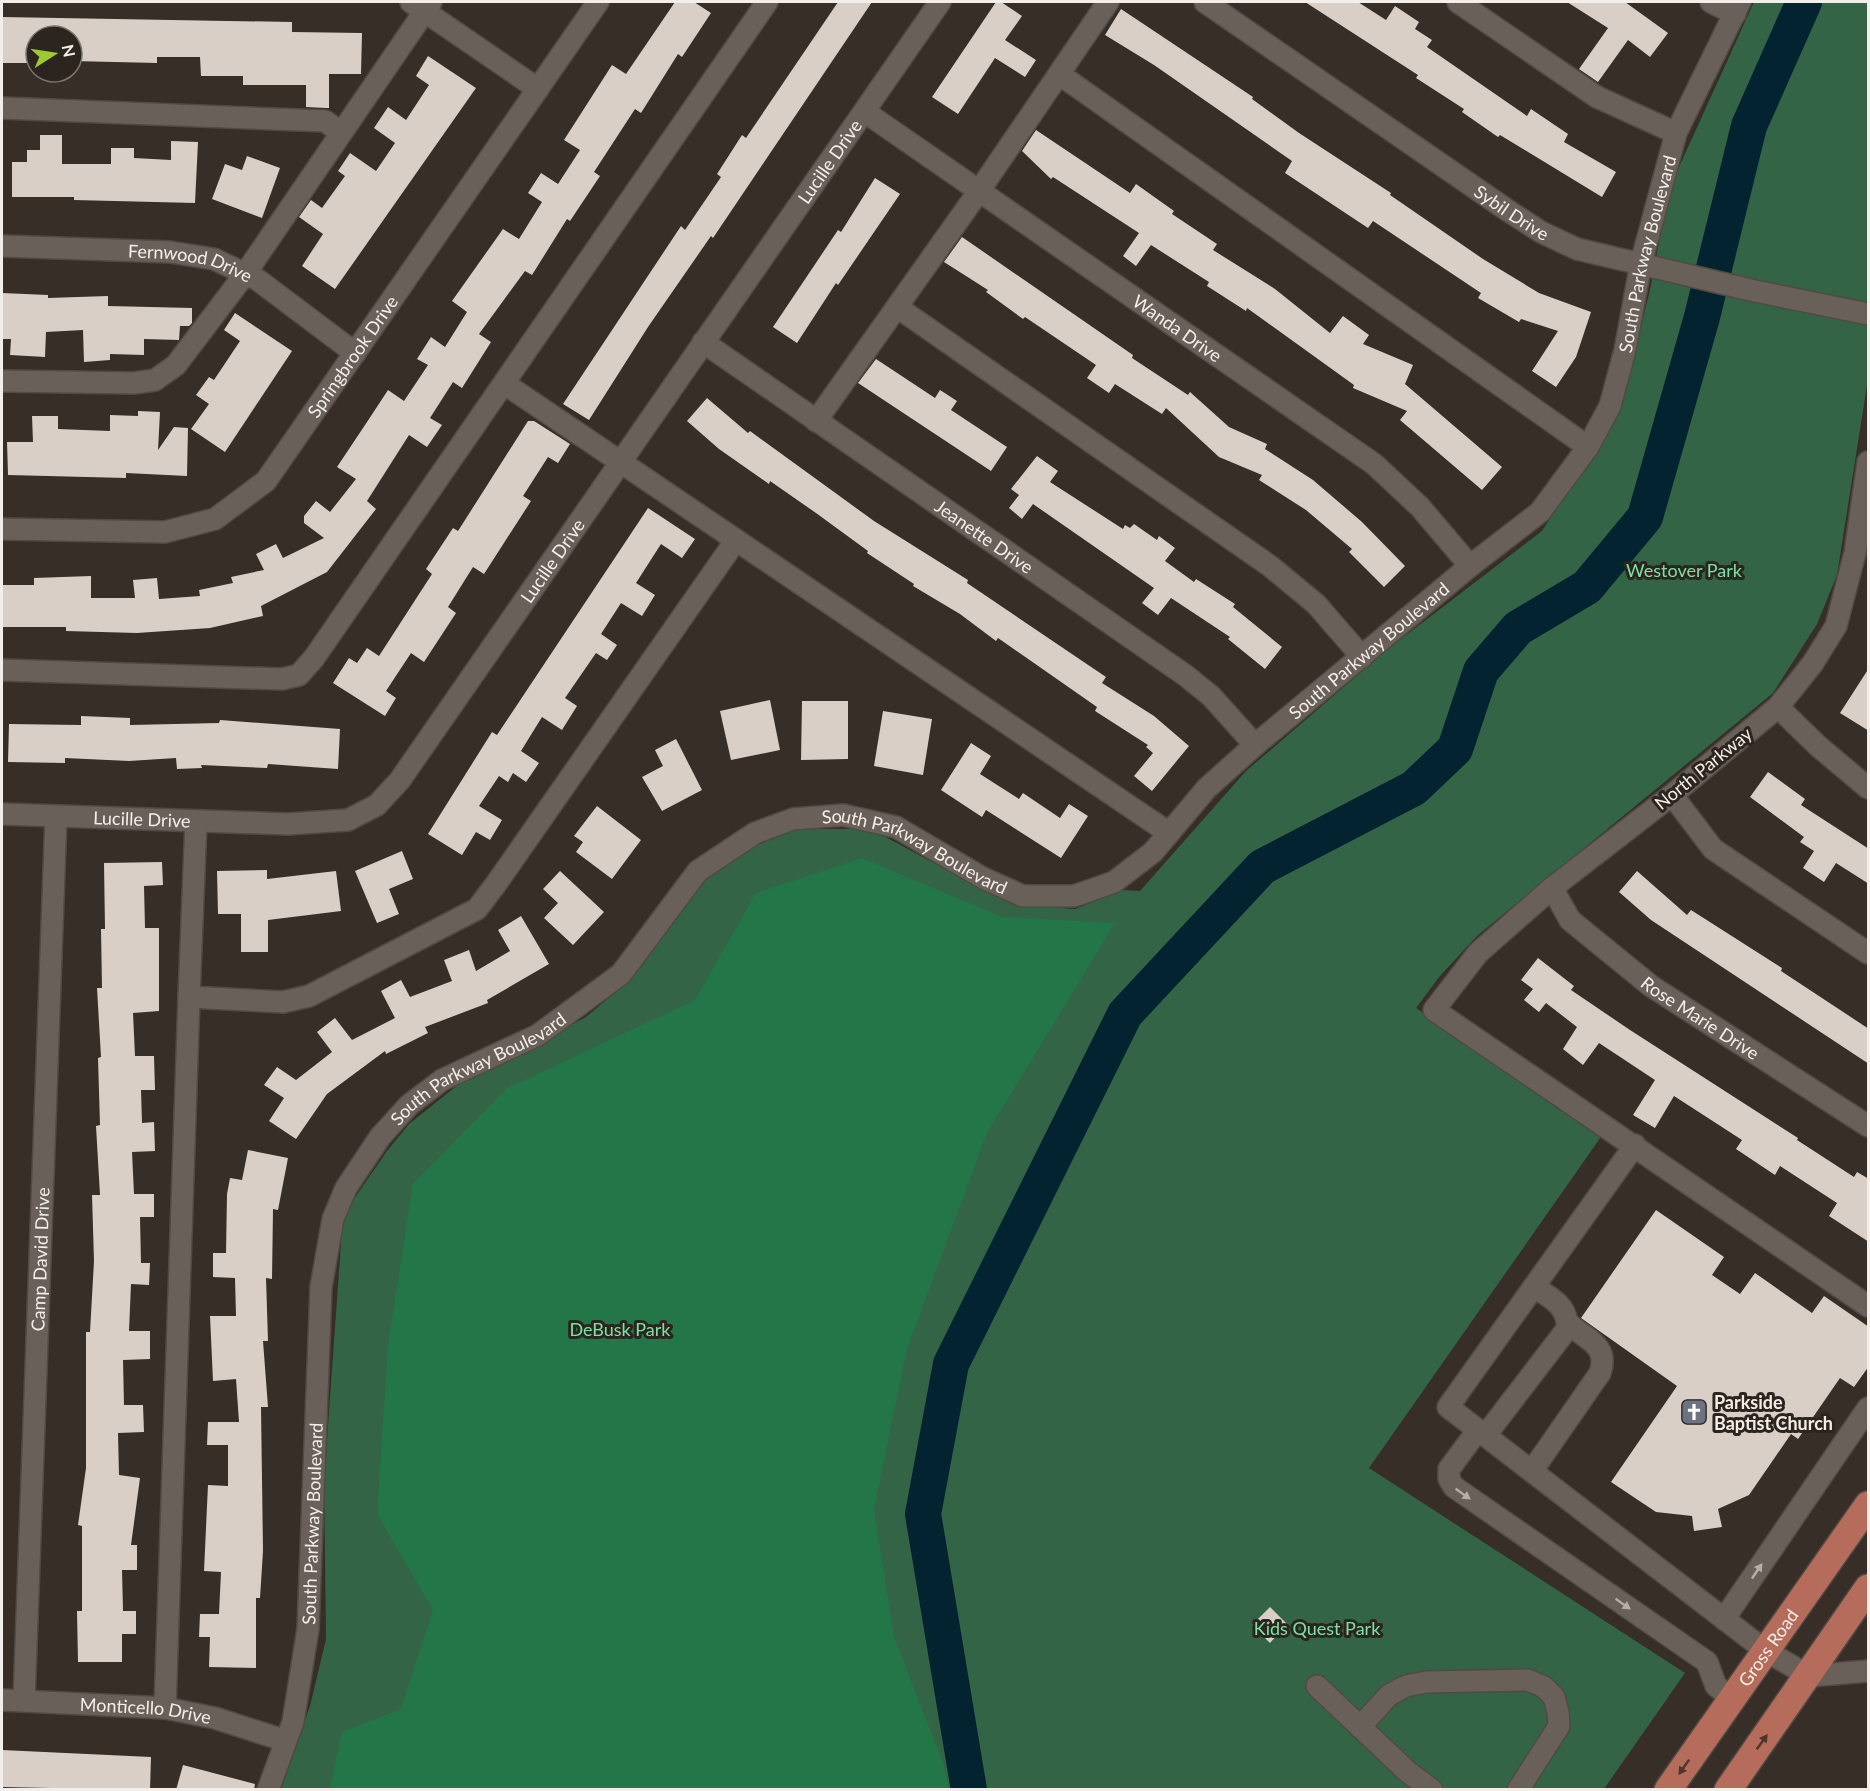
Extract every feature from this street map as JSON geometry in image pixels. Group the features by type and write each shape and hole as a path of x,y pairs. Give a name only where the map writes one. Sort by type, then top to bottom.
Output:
{"main road":[{"name":"Gross Road","path":"1668,1790 1869,1505"},
{"path":"1728,1790 1869,1588"}],"street":[{"name":"Springbrook Drive","path":"2,529 165,532 215,519 266,481 598,2"},
{"path":"2,670 282,679 299,675 314,658 767,2"},
{"name":"Lucille Drive","path":"2,814 288,824 348,820 377,805 400,780 940,2"},
{"path":"816,421 980,191 1108,2"},
{"name":"Sybil Drive","path":"1205,2 1541,232 1577,249 1751,290 1869,314"},
{"path":"1458,2 1597,97 1676,133"},
{"path":"1711,2 1738,8"},
{"path":"2,381 134,383 155,380 176,364 245,274 341,133 422,5 538,89"},
{"name":"South Parkway Boulevard","path":"268,1790 286,1741 300,1688 308,1629 321,1287 333,1219 346,1188 380,1137 409,1105 442,1080 538,1035 621,974 698,871 755,833 793,819 843,815 896,827 983,878 1023,896 1074,896 1114,882 1152,852 1207,788 1255,745 1470,566 1540,512 1588,447 1610,406 1650,265 1676,133 1738,8"},
{"path":"1059,74 1588,447"},
{"path":"2,108 325,122 341,133"},
{"name":"Wanda Drive","path":"865,112 1374,464 1420,507 1470,566"},
{"name":"Fernwood Drive","path":"2,246 170,252 214,260 258,280 355,353"},
{"path":"897,307 1270,566 1316,604 1362,657"},
{"name":"Jeanette Drive","path":"703,342 1185,675 1211,696 1255,745"},
{"path":"504,384 1169,833"},
{"name":"North Parkway","path":"1635,1145 1434,1010 1478,953 1552,888 1672,795 1778,707 1813,663 1836,626 1855,553 1868,468"},
{"path":"189,997 283,1002 309,996 477,909 736,540"},
{"path":"1778,707 1818,746 1869,788"},
{"path":"1672,795 1713,849 1869,952"},
{"name":"Camp David Drive","path":"24,1701 56,816"},
{"path":"165,1708 196,821"},
{"name":"Rose Marie Drive","path":"1552,888 1570,920 1651,986 1869,1126"},
{"path":"1869,1306 1635,1145 1448,1407 1766,1650 1809,1676 1869,1671"},
{"path":"1532,1471 1596,1380 1604,1361 1599,1348 1570,1325 1560,1304 1534,1287"},
{"path":"1570,1325 1482,1433 1449,1468 1449,1479 1454,1487 1707,1662 1716,1686 1732,1698"},
{"path":"1724,1619 1869,1408"},
{"path":"1360,1727 1389,1695 1406,1686 1426,1682 1528,1680 1544,1687 1554,1697 1559,1726 1518,1790"},
{"path":"1317,1686 1408,1772 1432,1790"},
{"name":"Monticello Drive","path":"2,1700 165,1708 215,1718 286,1741"}],"green space":[{"path":"1754,2 1868,2 1868,379 1837,575 1817,624 1773,693 1477,936 1440,976 1416,1008 1603,1134 1369,1468 1685,1673 1604,1789 281,1790 310,1706 326,1639 324,1482 343,1215 387,1151 409,1124 459,1084 586,1017 618,990 702,882 737,853 797,829 871,829 991,894 1036,906 1075,909 1123,890 1140,891 1246,771 1388,649 1542,531 1620,411 1650,290 1669,189"},
{"name":"DeBusk Park","path":"862,858 1002,917 1115,923 987,1133 907,1349 874,1509 894,1637 943,1763 949,1789 330,1789 342,1732 401,1709 433,1610 377,1514 388,1345 413,1184 506,1089 695,1000 756,893"}],"building":[{"path":"675,2 694,2 711,13 682,57 678,54 641,113 635,109 594,172 600,176 570,221 567,219 532,275 525,271 479,334 491,342 462,388 453,382 430,418 442,425 427,447 409,435 367,501 376,509 327,572 261,606 263,616 210,628 137,633 66,631 66,627 2,627 2,585 34,585 34,578 91,576 91,598 135,598 133,580 157,578 159,599 200,596 199,590 233,583 231,577 264,570 256,554 276,544 283,558 324,538 304,523 304,516 316,501 330,512 356,479 337,467 388,390 404,401 428,365 417,359 431,337 445,347 467,312 452,301 503,229 519,239 542,202 528,193 541,173 558,184 580,150 564,140 612,65 626,74"},
{"path":"838,2 872,2 713,238 711,236 648,327 589,420 563,404 681,226 685,230 721,177 717,174 742,135 746,138"},
{"path":"996,2 1001,2 1022,16 1005,40 1036,60 1025,77 995,58 958,114 932,97"},
{"path":"1305,2 1358,2 1386,20 1395,6 1419,22 1415,29 1432,40 1427,47 1527,116 1531,109 1568,134 1564,142 1616,172 1602,197 1500,135 1498,137 1462,112 1464,109 1416,78 1418,75"},
{"path":"1567,2 1625,2 1668,33 1650,57 1628,40 1598,82 1579,69 1608,28"},
{"path":"1121,9 1253,97 1252,99 1299,133 1391,193 1390,195 1483,259 1539,293 1591,312 1576,357 1556,387 1532,371 1558,331 1521,319 1519,322 1478,298 1481,293 1373,221 1368,228 1285,173 1292,161 1154,65 1105,35"},
{"path":"2,17 292,22 292,32 362,33 361,74 329,74 329,108 306,107 306,85 243,85 243,76 201,76 200,57 157,57 157,63 84,61 84,24 24,24 24,63 2,63"},
{"path":"428,56 476,88 335,289 302,266 323,234 299,217 311,200 322,208 345,176 338,171 350,153 376,171 395,143 374,128 388,107 406,120 429,85 416,76"},
{"path":"1036,130 1130,193 1136,184 1174,211 1172,214 1217,244 1213,250 1275,289 1330,333 1343,316 1369,335 1363,344 1413,365 1405,384 1502,467 1482,490 1400,420 1407,411 1353,388 1354,385 1247,308 1246,311 1207,286 1209,282 1151,245 1136,266 1123,256 1139,233 1053,177 1051,179 1022,151"},
{"path":"40,135 62,135 62,164 111,164 111,148 134,148 134,158 171,160 171,141 198,142 195,203 74,200 74,197 12,197 12,162 27,162 27,150 40,150"},
{"path":"247,156 280,168 262,218 212,199 225,164 242,170"},
{"path":"875,178 900,194 838,285 836,283 797,343 773,327 838,230 841,232"},
{"path":"962,237 1133,355 1132,358 1188,395 1190,392 1229,427 1267,444 1265,449 1313,480 1362,522 1405,566 1384,587 1349,552 1352,549 1306,510 1259,480 1262,475 1219,457 1166,408 1162,414 1115,384 1109,393 1087,378 1096,365 1025,317 1023,319 986,292 988,290 944,262"},
{"path":"2,293 48,295 48,298 108,296 108,306 192,308 192,323 189,326 180,326 179,340 144,339 144,355 110,354 110,360 84,362 83,330 46,332 45,357 10,355 11,339 2,339"},
{"path":"235,313 292,351 225,452 191,429 209,404 196,395 209,377 214,380 240,341 224,330"},
{"path":"876,359 935,398 940,390 957,401 951,410 1007,447 991,471 858,383"},
{"path":"707,398 748,433 750,431 874,521 968,580 967,583 1106,677 1102,683 1154,716 1189,746 1152,791 1134,776 1153,753 1146,747 1148,745 1095,711 1097,707 998,638 996,641 960,614 913,586 914,584 867,553 868,551 816,513 719,449 687,421"},
{"path":"138,411 160,412 158,450 174,427 188,428 187,476 126,473 126,478 8,475 7,442 33,442 32,416 58,416 58,429 110,431 110,415 138,416"},
{"path":"528,421 534,421 570,444 558,463 548,457 523,496 531,501 484,574 473,567 448,607 456,613 424,662 411,653 386,691 396,698 385,716 333,683 349,658 357,663 367,648 379,656 432,574 426,569 453,528 458,531"},
{"path":"1037,456 1058,471 1050,482 1123,529 1125,525 1130,528 1134,524 1157,540 1159,536 1175,548 1165,561 1194,582 1196,579 1235,604 1233,607 1282,647 1265,669 1228,639 1230,637 1171,598 1158,615 1142,603 1154,588 1033,504 1022,519 1009,508 1019,495 1011,489"},
{"path":"648,508 695,539 682,558 661,544 636,583 655,595 642,616 621,603 601,634 617,645 607,660 596,653 565,698 577,706 562,730 542,717 521,751 539,763 526,782 513,773 508,782 499,776 479,806 502,820 490,840 476,832 462,855 428,834 492,732 497,735"},
{"path":"1869,668 1869,731 1840,713"},
{"path":"770,700 780,750 731,760 720,711"},
{"path":"802,701 848,701 848,759 801,760"},
{"path":"883,711 932,719 923,775 874,766"},
{"path":"81,716 130,718 130,725 219,723 220,720 340,729 338,769 268,764 267,768 201,765 202,768 177,769 176,758 129,761 65,758 65,763 8,762 9,724 81,725"},
{"path":"676,739 702,790 662,811 642,777 663,766 655,750"},
{"path":"971,743 991,756 980,774 1019,799 1023,793 1060,818 1069,804 1088,816 1061,858 986,810 982,817 941,790"},
{"path":"1768,772 1805,799 1801,805 1869,849 1869,884 1836,863 1824,882 1803,868 1814,851 1800,842 1804,837 1750,797"},
{"path":"597,806 641,840 612,879 576,852 583,842 574,836"},
{"path":"402,851 413,879 389,889 399,914 377,923 355,871"},
{"path":"162,862 163,885 144,886 145,928 159,928 159,1011 133,1013 135,1056 154,1056 155,1090 141,1090 142,1123 154,1122 155,1151 132,1152 134,1194 154,1194 154,1217 140,1217 141,1263 150,1263 149,1285 131,1284 129,1331 150,1331 150,1359 123,1360 124,1405 143,1405 144,1432 118,1433 119,1475 140,1478 131,1545 137,1545 137,1570 122,1570 123,1611 136,1611 136,1634 122,1634 122,1662 78,1662 77,1611 82,1611 82,1526 78,1525 86,1468 86,1332 90,1332 94,1261 92,1195 100,1195 96,1126 100,1125 98,1058 101,1057 97,988 102,988 101,929 105,929 104,863"},
{"path":"267,870 267,879 336,871 341,911 268,920 268,952 241,952 241,914 218,914 217,871"},
{"path":"560,871 604,912 573,945 544,918 558,903 543,889"},
{"path":"1637,871 1687,915 1691,910 1782,968 1781,971 1869,1029 1869,1064 1651,920 1619,892"},
{"path":"521,916 549,964 487,1000 488,1003 425,1027 428,1033 386,1054 385,1051 327,1094 296,1139 269,1121 284,1098 264,1085 277,1067 296,1080 332,1052 317,1032 335,1018 352,1040 395,1018 381,991 401,980 410,997 452,981 444,960 469,950 476,971 510,951 498,930"},
{"path":"1538,958 1574,986 1571,990 1630,1030 1798,1138 1797,1140 1854,1177 1857,1172 1869,1179 1869,1242 1829,1216 1837,1203 1780,1166 1775,1175 1736,1149 1742,1140 1674,1096 1655,1128 1633,1115 1655,1080 1599,1043 1583,1065 1563,1049 1577,1027 1546,1003 1539,1012 1524,1000 1533,989 1521,980"},
{"path":"248,1150 288,1158 278,1210 273,1209 272,1279 266,1278 268,1341 263,1341 268,1407 261,1407 263,1551 260,1598 256,1598 256,1668 209,1667 210,1637 199,1637 200,1614 219,1614 221,1572 204,1571 208,1485 228,1486 228,1445 207,1445 208,1422 239,1422 236,1379 213,1381 210,1316 236,1316 235,1278 213,1277 213,1253 226,1253 227,1194 230,1178 242,1180"},
{"path":"1656,1210 1724,1257 1712,1275 1740,1294 1755,1273 1812,1313 1824,1296 1869,1327 1869,1366 1854,1387 1840,1378 1798,1439 1791,1434 1749,1495 1718,1509 1722,1527 1694,1531 1692,1516 1656,1512 1611,1482 1677,1386 1581,1318"},
{"path":"1270,1607 1287,1624 1270,1643 1252,1625"},
{"path":"2,1750 151,1757 150,1790 2,1787"},
{"path":"183,1765 255,1784 254,1790 176,1790"}],"waterway":[{"path":"969,1790 923,1514 951,1364 1125,1014 1262,867 1414,788 1455,749 1481,671 1518,628 1587,587 1645,517 1702,317 1749,126 1804,2"}],"place":[{"name":"Parkside Baptist Church","path":"1694,1412"}],"park label":[{"name":"Westover Park","path":"1684,570"},
{"name":"Kids Quest Park","path":"1317,1628"}]}
